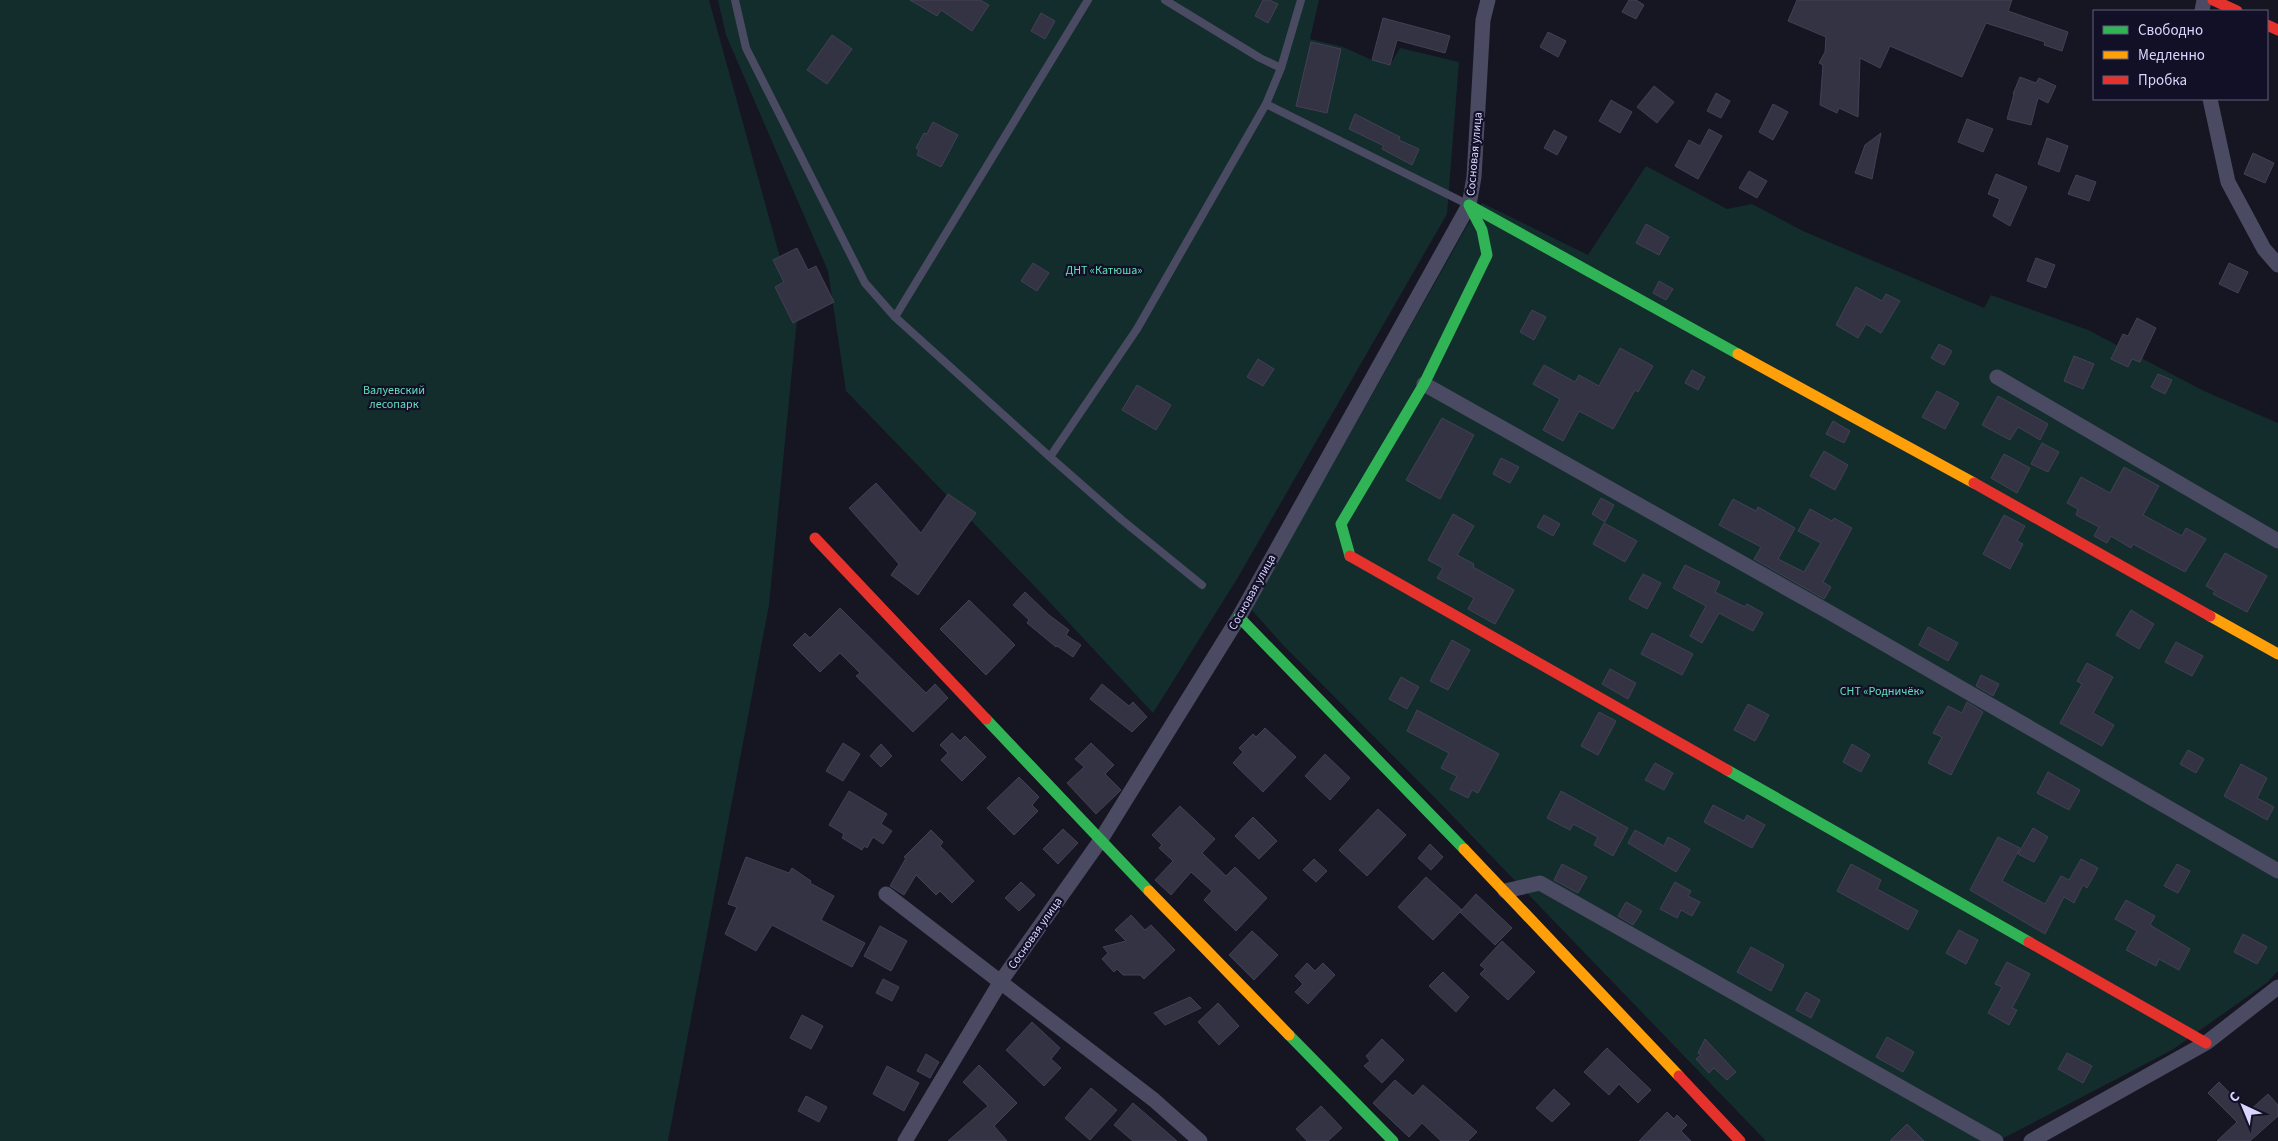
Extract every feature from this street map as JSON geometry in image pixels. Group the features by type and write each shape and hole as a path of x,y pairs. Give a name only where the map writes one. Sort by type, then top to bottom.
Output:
{"street":[{"name":"Сосновая улица","path":"905,1141 1001,981 1100,841 1239,617 1469,205 1474,178 1483,20 1488,0"},
{"path":"2212,0 2235,10"},
{"path":"2210,100 2228,182 2264,250 2278,265"},
{"path":"1469,205 1482,230 1487,256 1424,384 1342,524 1349,555 2206,1043"},
{"path":"1469,205 1864,424 1913,448 2278,654"},
{"path":"1997,377 2278,541"},
{"path":"1424,384 1829,612 2278,872"},
{"path":"815,538 1100,841 1393,1141"},
{"path":"1239,617 1505,891 1740,1141"},
{"path":"1505,891 1540,884 1996,1141"},
{"path":"886,894 1154,1100 1200,1141"},
{"path":"2030,1141 2206,1043 2278,987"}],"lane":[{"path":"735,0 746,48 750,57 865,283 895,317 1050,457 1122,520 1202,585"},
{"path":"895,317 1088,0"},
{"path":"1165,0 1260,58 1281,68"},
{"path":"1050,457 1136,330 1266,104 1281,68 1300,0"},
{"path":"1266,104 1469,205"}],"green space":[{"name":"Валуевский лесопарк","path":"0,0 709,0 797,319 769,605 668,1141 0,1141"},
{"name":"ДНТ «Катюша»","path":"718,0 1319,0 1310,39 1343,47 1372,60 1390,65 1400,48 1459,62 1447,214 1237,579 1153,713 1042,594 846,391 828,271 726,35"},
{"name":"СНТ «Родничёк»","path":"1646,166 1727,209 1752,204 1803,231 1984,308 1991,295 2088,330 2204,391 2278,423 2278,971 2268,982 2172,1050 1998,1141 1766,1141 1442,805 1283,645 1251,609 1467,226 1482,203 1588,255"}],"building":[{"path":"910,0 980,0 989,5 972,31 941,10 937,16"},
{"path":"1263,0 1269,0 1278,4 1268,23 1255,16"},
{"path":"1629,0 1636,0 1644,5 1636,19 1622,12"},
{"path":"1797,0 2012,0 2008,11 2068,32 2062,51 2044,45 2045,42 1986,23 1962,77 1890,46 1880,68 1860,58 1858,117 1839,108 1837,113 1820,105 1823,65 1819,63 1825,52 1826,37 1788,21"},
{"path":"1041,13 1055,21 1045,39 1031,31"},
{"path":"1383,18 1450,36 1445,53 1397,40 1390,65 1372,60"},
{"path":"1548,32 1566,41 1558,57 1540,47"},
{"path":"832,35 852,49 827,84 807,70"},
{"path":"1311,42 1341,49 1327,113 1296,106"},
{"path":"2020,77 2036,83 2039,78 2056,86 2048,103 2038,98 2031,125 2007,119 2013,94"},
{"path":"1654,86 1674,102 1657,123 1637,107"},
{"path":"1716,93 1730,101 1721,118 1707,111"},
{"path":"1611,100 1632,112 1620,133 1599,121"},
{"path":"1773,104 1788,112 1773,140 1759,132"},
{"path":"1355,114 1400,137 1399,140 1419,149 1412,165 1382,149 1384,146 1349,129"},
{"path":"1967,119 1993,129 1983,152 1958,142"},
{"path":"933,122 958,135 941,167 917,155 919,150 916,148 924,133 927,134"},
{"path":"1709,129 1722,136 1698,179 1675,166 1689,140 1700,146"},
{"path":"1554,130 1567,137 1557,155 1544,148"},
{"path":"1881,133 1872,179 1855,173 1865,145"},
{"path":"2047,138 2068,146 2059,172 2038,164"},
{"path":"2253,153 2274,163 2265,183 2244,174"},
{"path":"1749,171 1767,181 1757,198 1739,188"},
{"path":"1996,174 2027,187 2010,226 1993,216 2000,199 1988,194"},
{"path":"2076,175 2096,182 2089,201 2068,194"},
{"path":"1646,224 1669,237 1659,255 1636,243"},
{"path":"797,248 808,270 816,266 834,302 793,323 775,287 784,282 773,260"},
{"path":"2036,258 2055,265 2046,288 2027,281"},
{"path":"1033,263 1049,273 1037,291 1021,281"},
{"path":"2229,263 2248,272 2238,293 2219,284"},
{"path":"1659,281 1673,289 1666,300 1653,293"},
{"path":"1856,287 1882,301 1886,294 1900,301 1881,333 1866,324 1858,338 1836,325"},
{"path":"1532,310 1546,317 1534,340 1520,332"},
{"path":"2137,318 2156,328 2140,362 2132,359 2128,367 2111,359 2123,334 2128,336"},
{"path":"1939,344 1952,351 1944,365 1931,358"},
{"path":"1620,348 1653,366 1638,392 1635,390 1613,429 1579,411 1563,441 1543,430 1560,399 1533,384 1544,365 1575,382 1579,375 1599,386"},
{"path":"2074,356 2094,364 2083,389 2064,381"},
{"path":"1258,359 1274,369 1263,386 1247,377"},
{"path":"1692,370 1705,377 1698,390 1685,383"},
{"path":"2158,374 2172,380 2165,394 2151,387"},
{"path":"1137,385 1171,405 1156,430 1122,410"},
{"path":"1937,391 1959,403 1945,429 1922,417"},
{"path":"1998,396 2048,424 2040,440 2018,427 2010,440 1982,425"},
{"path":"1442,418 1474,435 1440,499 1406,480"},
{"path":"1833,421 1850,431 1844,443 1826,434"},
{"path":"2042,443 2059,452 2048,472 2031,464"},
{"path":"1824,451 1848,465 1835,490 1810,476"},
{"path":"2004,454 2030,468 2017,493 1991,478"},
{"path":"1501,458 1519,467 1510,483 1493,474"},
{"path":"2124,467 2159,486 2143,515 2182,536 2186,528 2206,539 2185,572 2133,544 2131,548 2111,536 2107,543 2094,536 2099,527 2076,515 2078,509 2067,503 2081,477 2110,493"},
{"path":"876,483 921,533 948,494 976,513 918,595 891,575 899,564 849,508"},
{"path":"1601,498 1614,505 1605,522 1592,514"},
{"path":"1733,499 1756,511 1758,507 1795,528 1778,559 1804,572 1821,543 1798,531 1810,509 1832,521 1834,518 1852,528 1823,582 1831,587 1824,599 1754,559 1761,547 1719,525"},
{"path":"1453,514 1474,526 1457,555 1474,564 1473,567 1514,590 1495,624 1468,609 1474,598 1437,578 1443,568 1428,560"},
{"path":"1544,515 1560,524 1553,536 1537,527"},
{"path":"2004,515 2025,526 2017,541 2023,544 2010,569 1983,554"},
{"path":"1604,523 1637,541 1625,562 1593,544"},
{"path":"2225,553 2267,576 2247,612 2213,594 2215,591 2206,586"},
{"path":"1685,565 1720,582 1715,592 1745,607 1747,604 1763,613 1753,631 1719,613 1702,643 1690,636 1706,606 1673,588"},
{"path":"1643,574 1661,583 1647,609 1629,599"},
{"path":"1025,592 1049,615 1069,630 1066,635 1081,645 1073,657 1056,647 1027,623 1029,620 1013,605"},
{"path":"969,600 1015,645 986,675 940,629"},
{"path":"840,608 926,693 935,684 948,698 913,732 856,676 860,673 840,653 820,672 793,645 805,633 810,638"},
{"path":"2131,610 2154,624 2139,649 2116,635"},
{"path":"1928,627 1958,643 1948,661 1919,645"},
{"path":"1652,633 1693,654 1682,675 1641,654"},
{"path":"1452,640 1470,650 1448,690 1430,681"},
{"path":"2176,642 2203,656 2192,676 2165,662"},
{"path":"2087,663 2113,677 2093,713 2114,725 2102,746 2060,723 2082,684 2077,681"},
{"path":"1610,669 1636,683 1628,699 1602,684"},
{"path":"1981,675 1999,684 1993,696 1976,686"},
{"path":"1401,677 1419,687 1407,709 1389,699"},
{"path":"1102,684 1129,706 1133,702 1147,717 1132,732 1090,699"},
{"path":"1967,702 1983,712 1951,775 1928,763 1942,737 1933,733 1948,706 1962,713"},
{"path":"1748,704 1769,715 1755,741 1734,730"},
{"path":"1417,710 1499,754 1478,793 1472,790 1468,798 1450,789 1457,776 1441,768 1449,753 1407,731"},
{"path":"1599,712 1616,721 1598,755 1581,746"},
{"path":"1265,728 1296,757 1263,792 1233,763 1243,752 1239,748 1253,734 1256,737"},
{"path":"952,733 960,741 965,736 986,757 962,781 941,760 948,753 940,745"},
{"path":"843,743 860,754 843,781 826,771"},
{"path":"1091,743 1114,765 1105,774 1121,790 1096,814 1067,783 1084,767 1075,759"},
{"path":"881,744 892,756 881,767 870,756"},
{"path":"1852,744 1870,755 1861,772 1843,762"},
{"path":"2188,750 2204,759 2196,773 2180,764"},
{"path":"1325,754 1350,778 1330,800 1305,776"},
{"path":"1655,763 1673,773 1664,790 1645,780"},
{"path":"2241,764 2267,778 2257,798 2274,807 2267,820 2224,796"},
{"path":"2048,772 2080,790 2069,810 2037,793"},
{"path":"1019,777 1039,797 1032,805 1038,811 1014,835 987,808"},
{"path":"849,791 887,814 881,824 892,831 883,844 873,837 867,848 864,846 862,850 842,838 844,834 829,825"},
{"path":"1561,791 1628,828 1613,856 1594,845 1598,837 1573,824 1570,830 1547,818"},
{"path":"1713,805 1744,821 1747,815 1765,825 1752,848 1704,822"},
{"path":"1180,806 1215,839 1202,853 1226,876 1235,867 1267,898 1236,931 1204,900 1212,891 1191,872 1171,895 1155,880 1173,861 1159,848 1162,845 1152,835"},
{"path":"1378,809 1406,835 1367,876 1339,850"},
{"path":"1253,817 1277,841 1259,859 1235,836"},
{"path":"2033,828 2048,837 2034,862 2018,854"},
{"path":"1063,829 1078,843 1058,864 1043,849"},
{"path":"931,830 943,842 940,846 974,881 952,903 940,891 936,895 916,875 904,895 890,886 906,858 904,857"},
{"path":"1635,830 1664,846 1668,837 1690,849 1676,872 1628,843"},
{"path":"1998,837 2020,848 2002,881 2045,904 2061,876 2069,880 2081,859 2098,868 2087,888 2083,885 2074,903 2064,897 2045,934 1970,890"},
{"path":"1430,844 1443,857 1431,870 1418,858"},
{"path":"746,857 789,873 792,868 811,881 810,883 834,896 821,920 865,943 852,967 772,925 756,951 725,934 737,907 728,904"},
{"path":"1314,859 1327,871 1316,882 1303,870"},
{"path":"1562,864 1587,877 1578,893 1554,880"},
{"path":"1851,864 1881,880 1877,889 1918,911 1908,930 1837,891"},
{"path":"2177,864 2190,871 2178,893 2164,886"},
{"path":"1426,877 1462,910 1433,940 1398,907"},
{"path":"1021,882 1035,895 1019,911 1005,898"},
{"path":"1675,882 1691,891 1688,896 1700,902 1692,916 1681,910 1677,918 1660,909"},
{"path":"1476,894 1512,928 1495,945 1460,912"},
{"path":"2126,900 2155,916 2150,925 2190,949 2179,970 2159,959 2156,966 2126,950 2137,931 2115,919"},
{"path":"1626,902 1642,911 1633,925 1618,916"},
{"path":"1131,915 1145,930 1151,925 1175,950 1144,979 1140,975 1123,975 1117,969 1114,972 1102,959 1108,953 1103,947 1126,941 1115,930"},
{"path":"880,926 907,941 891,971 864,956"},
{"path":"1959,930 1978,940 1966,964 1946,953"},
{"path":"1252,931 1278,955 1254,980 1229,955"},
{"path":"2243,934 2267,947 2257,964 2234,952"},
{"path":"1502,941 1535,972 1508,1000 1480,974 1485,969 1480,965"},
{"path":"1751,947 1784,965 1771,991 1737,972"},
{"path":"2007,962 2030,974 2012,1008 2017,1010 2009,1025 1988,1013 2002,987 1995,984"},
{"path":"1307,963 1315,971 1323,963 1335,975 1308,1004 1295,992 1303,984 1295,976"},
{"path":"1443,972 1469,997 1456,1012 1429,986"},
{"path":"883,979 899,987 892,1001 876,993"},
{"path":"1806,992 1820,1000 1811,1018 1796,1010"},
{"path":"1190,997 1201,1008 1165,1025 1154,1013"},
{"path":"1218,1003 1239,1026 1219,1045 1198,1022"},
{"path":"802,1015 823,1026 811,1049 790,1038"},
{"path":"1032,1022 1060,1048 1051,1059 1061,1068 1044,1086 1006,1050"},
{"path":"1887,1037 1914,1052 1903,1072 1876,1057"},
{"path":"1382,1039 1404,1060 1382,1083 1364,1066 1370,1061 1366,1056"},
{"path":"1705,1039 1736,1072 1727,1080 1714,1068 1709,1073 1696,1059 1701,1055 1698,1053"},
{"path":"1607,1048 1651,1090 1638,1103 1619,1084 1609,1095 1584,1072"},
{"path":"2067,1053 2092,1066 2083,1083 2058,1069"},
{"path":"926,1054 939,1062 930,1078 917,1071"},
{"path":"979,1065 1017,1103 994,1126 1007,1141 948,1141 988,1106 963,1082"},
{"path":"887,1066 919,1083 904,1111 873,1094"},
{"path":"1395,1080 1413,1096 1423,1085 1477,1132 1468,1141 1441,1141 1422,1123 1409,1137 1373,1103"},
{"path":"2219,1082 2248,1112 2268,1094 2278,1105 2278,1116 2250,1141 2217,1141 2237,1122 2208,1093"},
{"path":"1091,1088 1117,1110 1090,1140 1065,1118"},
{"path":"1554,1089 1570,1104 1552,1122 1536,1108"},
{"path":"806,1096 827,1107 819,1122 798,1111"},
{"path":"1133,1103 1177,1141 1133,1141 1114,1125"},
{"path":"1321,1106 1342,1128 1328,1141 1307,1141 1296,1129"},
{"path":"1667,1112 1674,1119 1677,1115 1687,1125 1681,1131 1691,1141 1639,1141"},
{"path":"1907,1124 1924,1141 1890,1141"}],"traffic: fast":[{"path":"1350,556 1341,524 1424,384 1487,255 1482,230 1469,205"},
{"path":"1469,205 1738,354"},
{"path":"1239,617 1464,849"},
{"path":"986,719 1149,891"},
{"path":"1727,770 2029,942"},
{"path":"1289,1035 1393,1141"}],"traffic: slow":[{"path":"1738,354 1974,483"},
{"path":"2210,616 2278,654"},
{"path":"1464,849 1679,1076"},
{"path":"1149,891 1289,1035"}],"traffic: jam":[{"path":"2213,0 2235,10"},
{"path":"2268,25 2278,30"},
{"path":"1974,483 2210,616"},
{"path":"815,538 986,719"},
{"path":"1350,556 1727,770"},
{"path":"2029,942 2206,1043"},
{"path":"1679,1076 1740,1141"}]}
